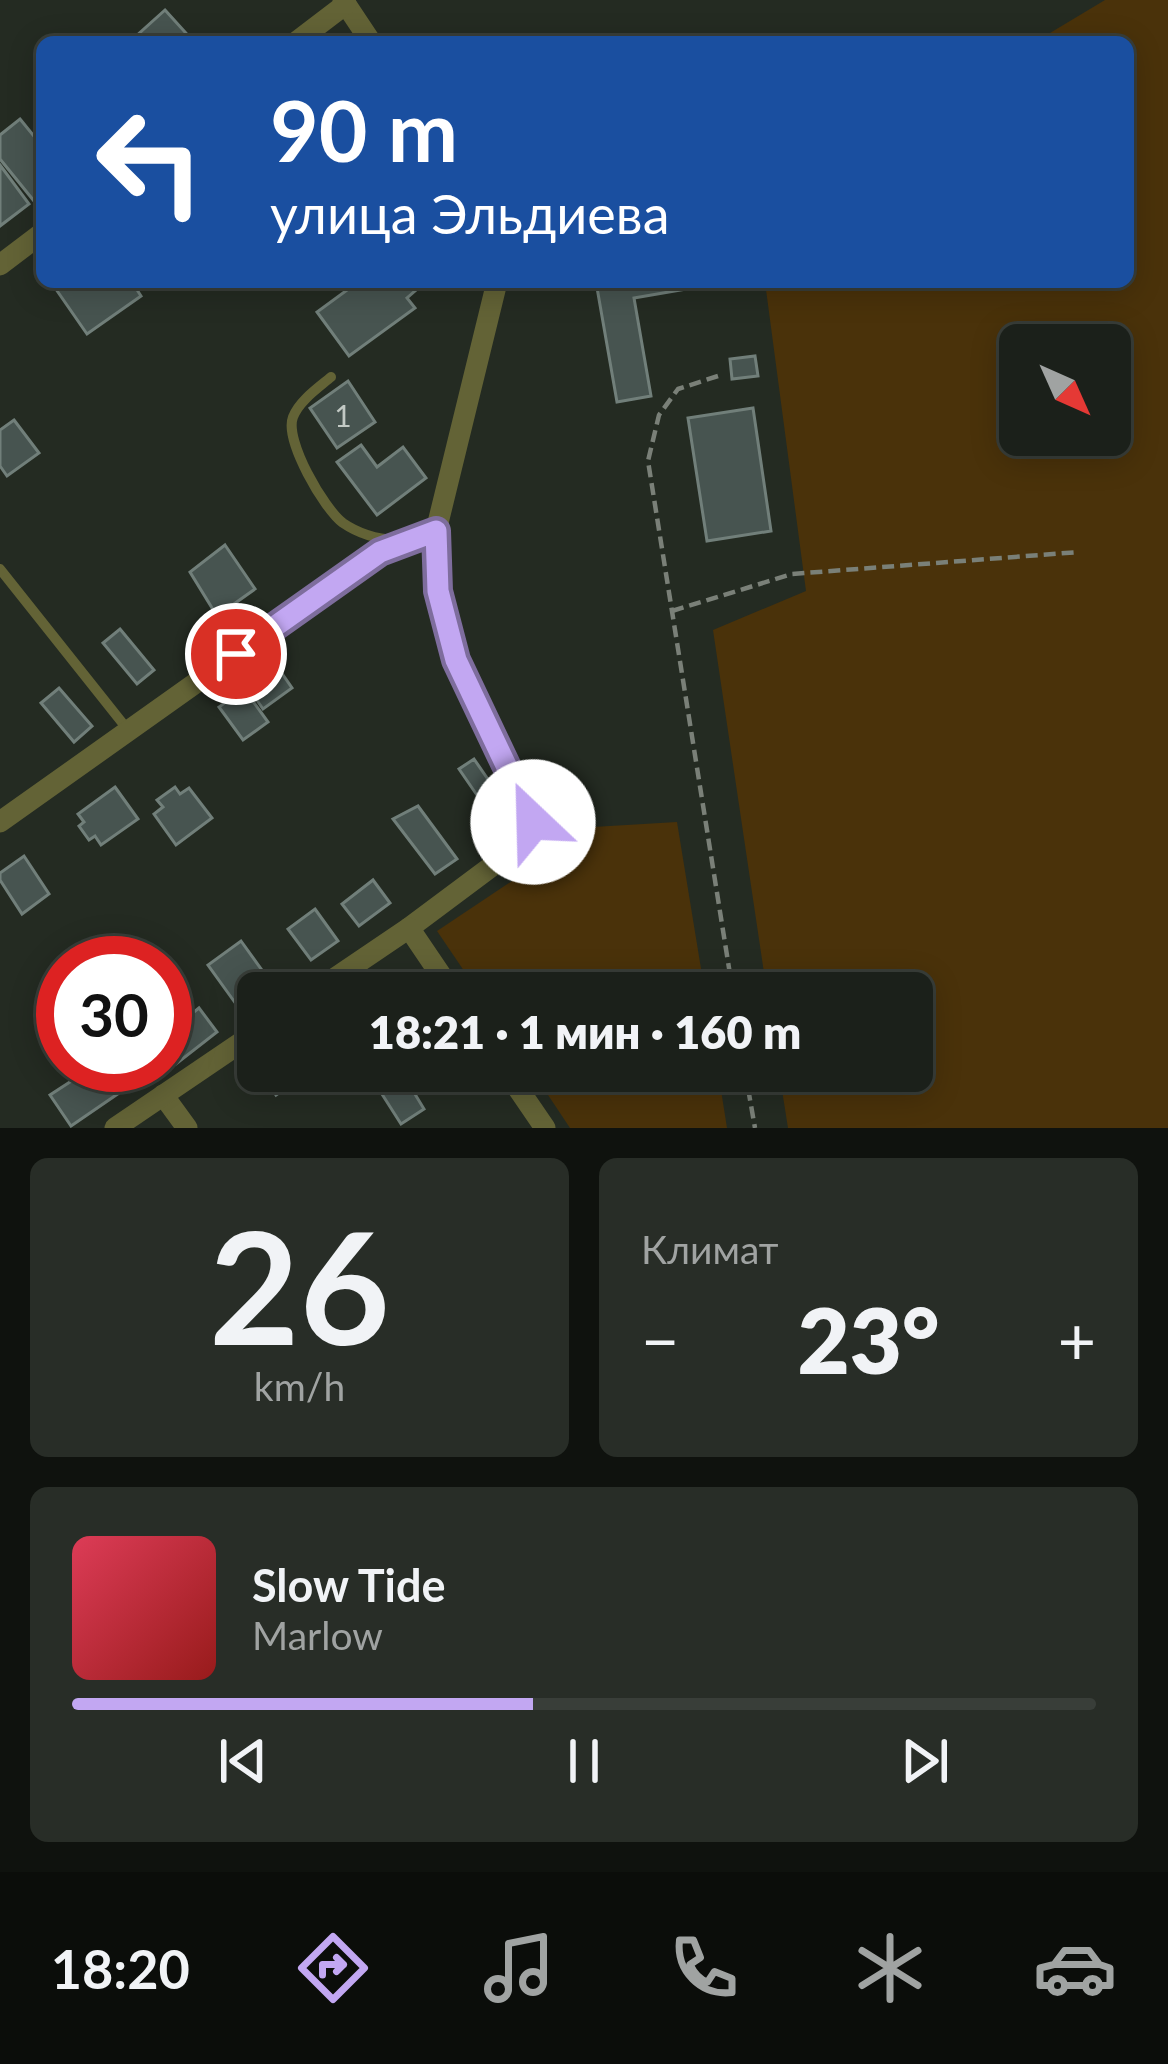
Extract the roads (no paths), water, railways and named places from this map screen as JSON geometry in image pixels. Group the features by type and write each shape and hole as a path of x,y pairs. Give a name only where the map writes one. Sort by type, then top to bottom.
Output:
{"street":[{"path":"303,36 344,2 366,36"},
{"path":"0,265 36,238"},
{"path":"344,972 523,843 534,829 456,660 438,591 436,531 496,288"},
{"path":"0,822 380,552 436,531"},
{"path":"409,928 439,972"},
{"path":"115,1128 237,1045"},
{"path":"520,1092 545,1128"},
{"path":"164,1095 187,1128"}],"lane":[{"path":"331,376 291,420 290,430 303,463 340,521 370,536 405,541"},
{"path":"0,569 128,730"}]}
